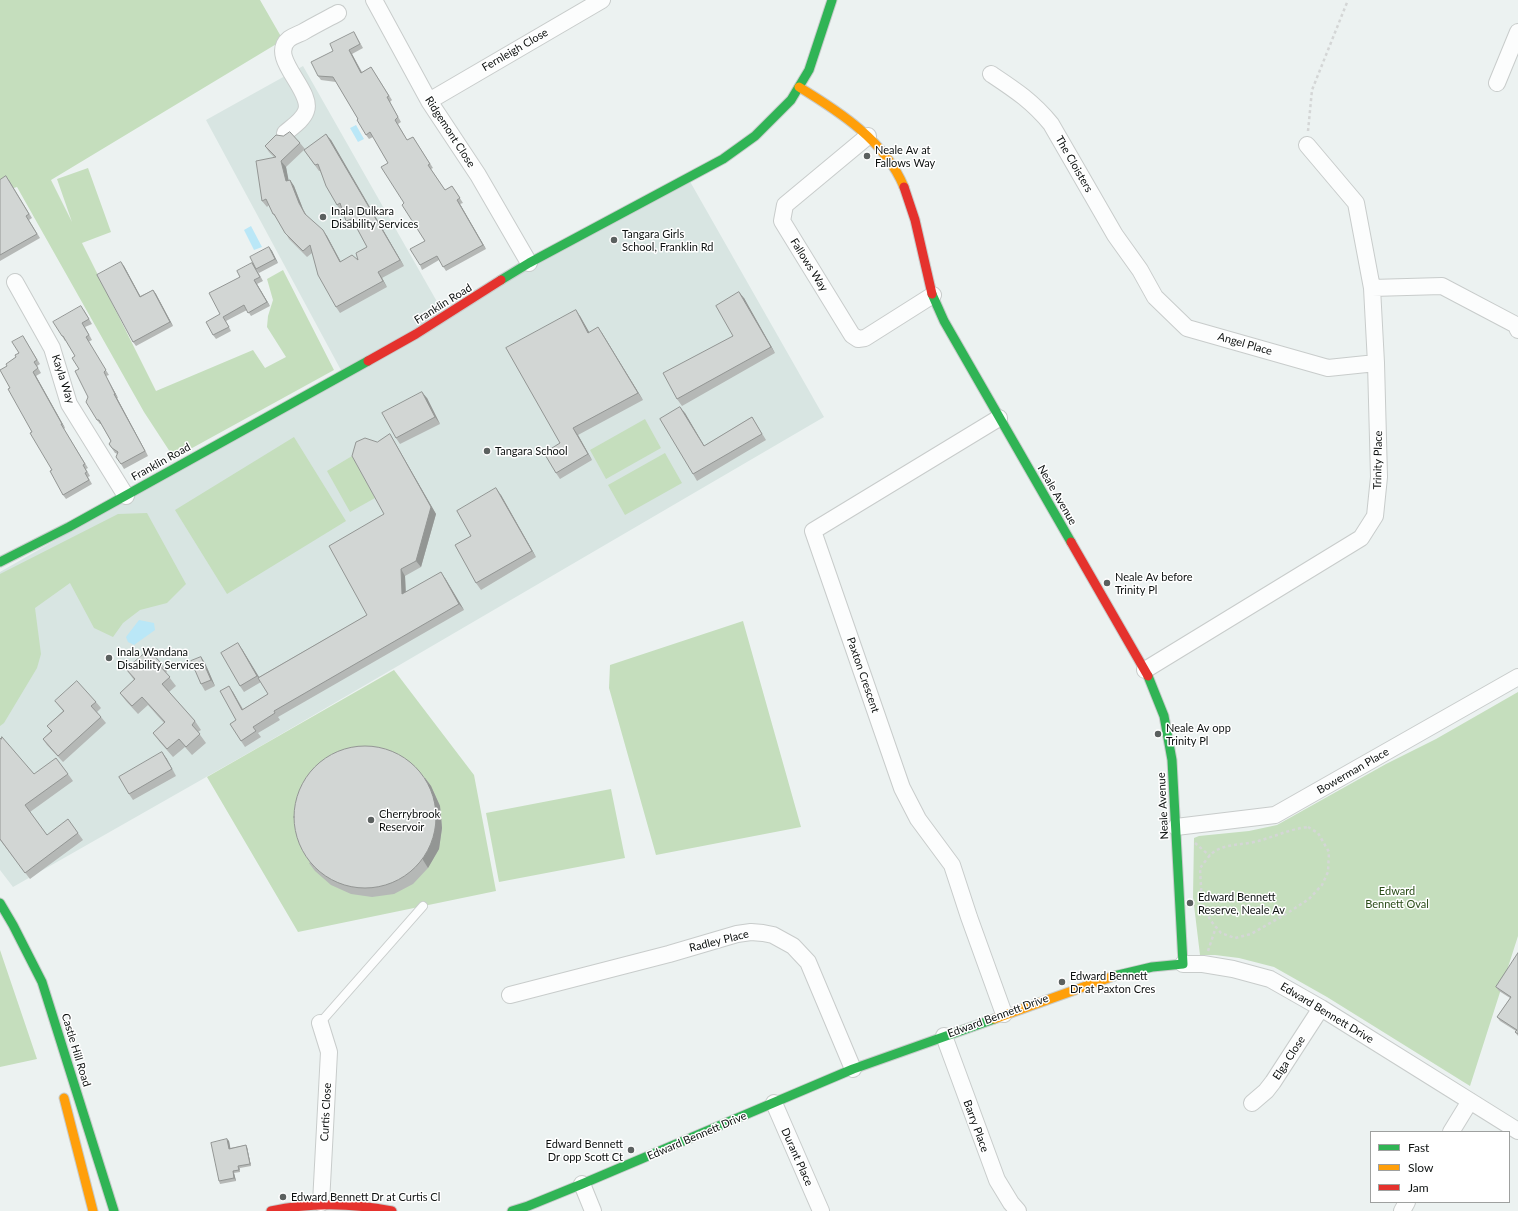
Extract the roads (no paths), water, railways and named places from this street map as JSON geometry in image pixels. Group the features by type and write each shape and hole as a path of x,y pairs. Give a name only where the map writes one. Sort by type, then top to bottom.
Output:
{"street":[{"name":"Ridgemont Close","path":"374,0 429,101 478,175 529,263"},
{"name":"Fernleigh Close","path":"429,101 602,0"},
{"name":"Franklin Road","path":"0,562 126,496 416,334 529,263 723,159 755,136 791,100 815,55 832,0"},
{"path":"285,133 305,115 307,109 302,91 284,55 284,47 289,39 338,13"},
{"path":"1497,83 1518,32"},
{"name":"The Cloisters","path":"991,74 1018,91 1037,108 1051,124 1115,236 1140,270"},
{"name":"Neale Avenue","path":"799,87 840,112 868,136 895,169 906,192 913,213 933,295 940,312 999,418 1145,670 1165,717 1170,739 1173,766 1183,964"},
{"name":"Fallows Way","path":"868,136 784,205 782,221 852,335 858,339 865,338 933,295"},
{"name":"Trinity Place","path":"1145,670 1361,538 1375,516 1379,476 1376,362 1372,288 1356,203 1306,145"},
{"name":"Angel Place","path":"1140,270 1155,297 1187,328 1328,368 1376,362"},
{"name":"Kayla Way","path":"15,282 52,348 69,404 126,496"},
{"path":"1372,288 1442,286 1516,325 1518,330"},
{"name":"Paxton Crescent","path":"999,418 813,531 902,788 918,819 952,865 1004,1014"},
{"name":"Bowerman Place","path":"1176,827 1275,815 1518,677"},
{"name":"Castle Hill Road","path":"0,903 42,982 114,1211"},
{"name":"Radley Place","path":"510,995 669,954 737,934 751,932 773,935 793,946 808,962 853,1069"},
{"name":"Edward Bennett Drive","path":"512,1211 582,1184 853,1069 1119,974 1152,967 1183,964 1204,964 1233,969 1270,979 1321,1008 1518,1131"},
{"name":"Elga Close","path":"1252,1103 1266,1091 1273,1082 1321,1008"},
{"name":"Curtis Close","path":"320,1023 329,1052 321,1203"},
{"name":"Barry Place","path":"944,1036 997,1180 1011,1203 1018,1211"},
{"path":"62,1091 94,1211"},
{"path":"1452,1131 1470,1101"},
{"name":"Durant Place","path":"774,1103 821,1211"},
{"path":"582,1184 593,1211"},
{"path":"271,1211 321,1203 354,1205 392,1211"}],"lane":[{"path":"320,1023 422,906"}],"water":[{"path":"356,125 364,139 358,142 350,128"},
{"path":"251,226 262,247 254,250 244,230"},
{"path":"139,620 154,623 155,630 134,645 128,642 126,637"}],"place":[{"name":"Neale Av at Fallows Way","path":"867,156"},
{"name":"Inala Dulkara Disability Services","path":"323,217"},
{"name":"Tangara Girls School, Franklin Rd","path":"614,240"},
{"name":"Tangara School","path":"487,451"},
{"name":"Neale Av before Trinity Pl","path":"1107,583"},
{"name":"Inala Wandana Disability Services","path":"109,658"},
{"name":"Neale Av opp Trinity Pl","path":"1158,734"},
{"name":"Cherrybrook Reservoir","path":"371,820"},
{"name":"Edward Bennett Reserve, Neale Av","path":"1190,903"},
{"name":"Edward Bennett Dr at Paxton Cres","path":"1062,982"},
{"name":"Edward Bennett Dr opp Scott Ct","path":"631,1150"},
{"name":"Edward Bennett Dr at Curtis Cl","path":"283,1197"}],"park label":[{"name":"Edward Bennett Oval","path":"1397,897"}]}
